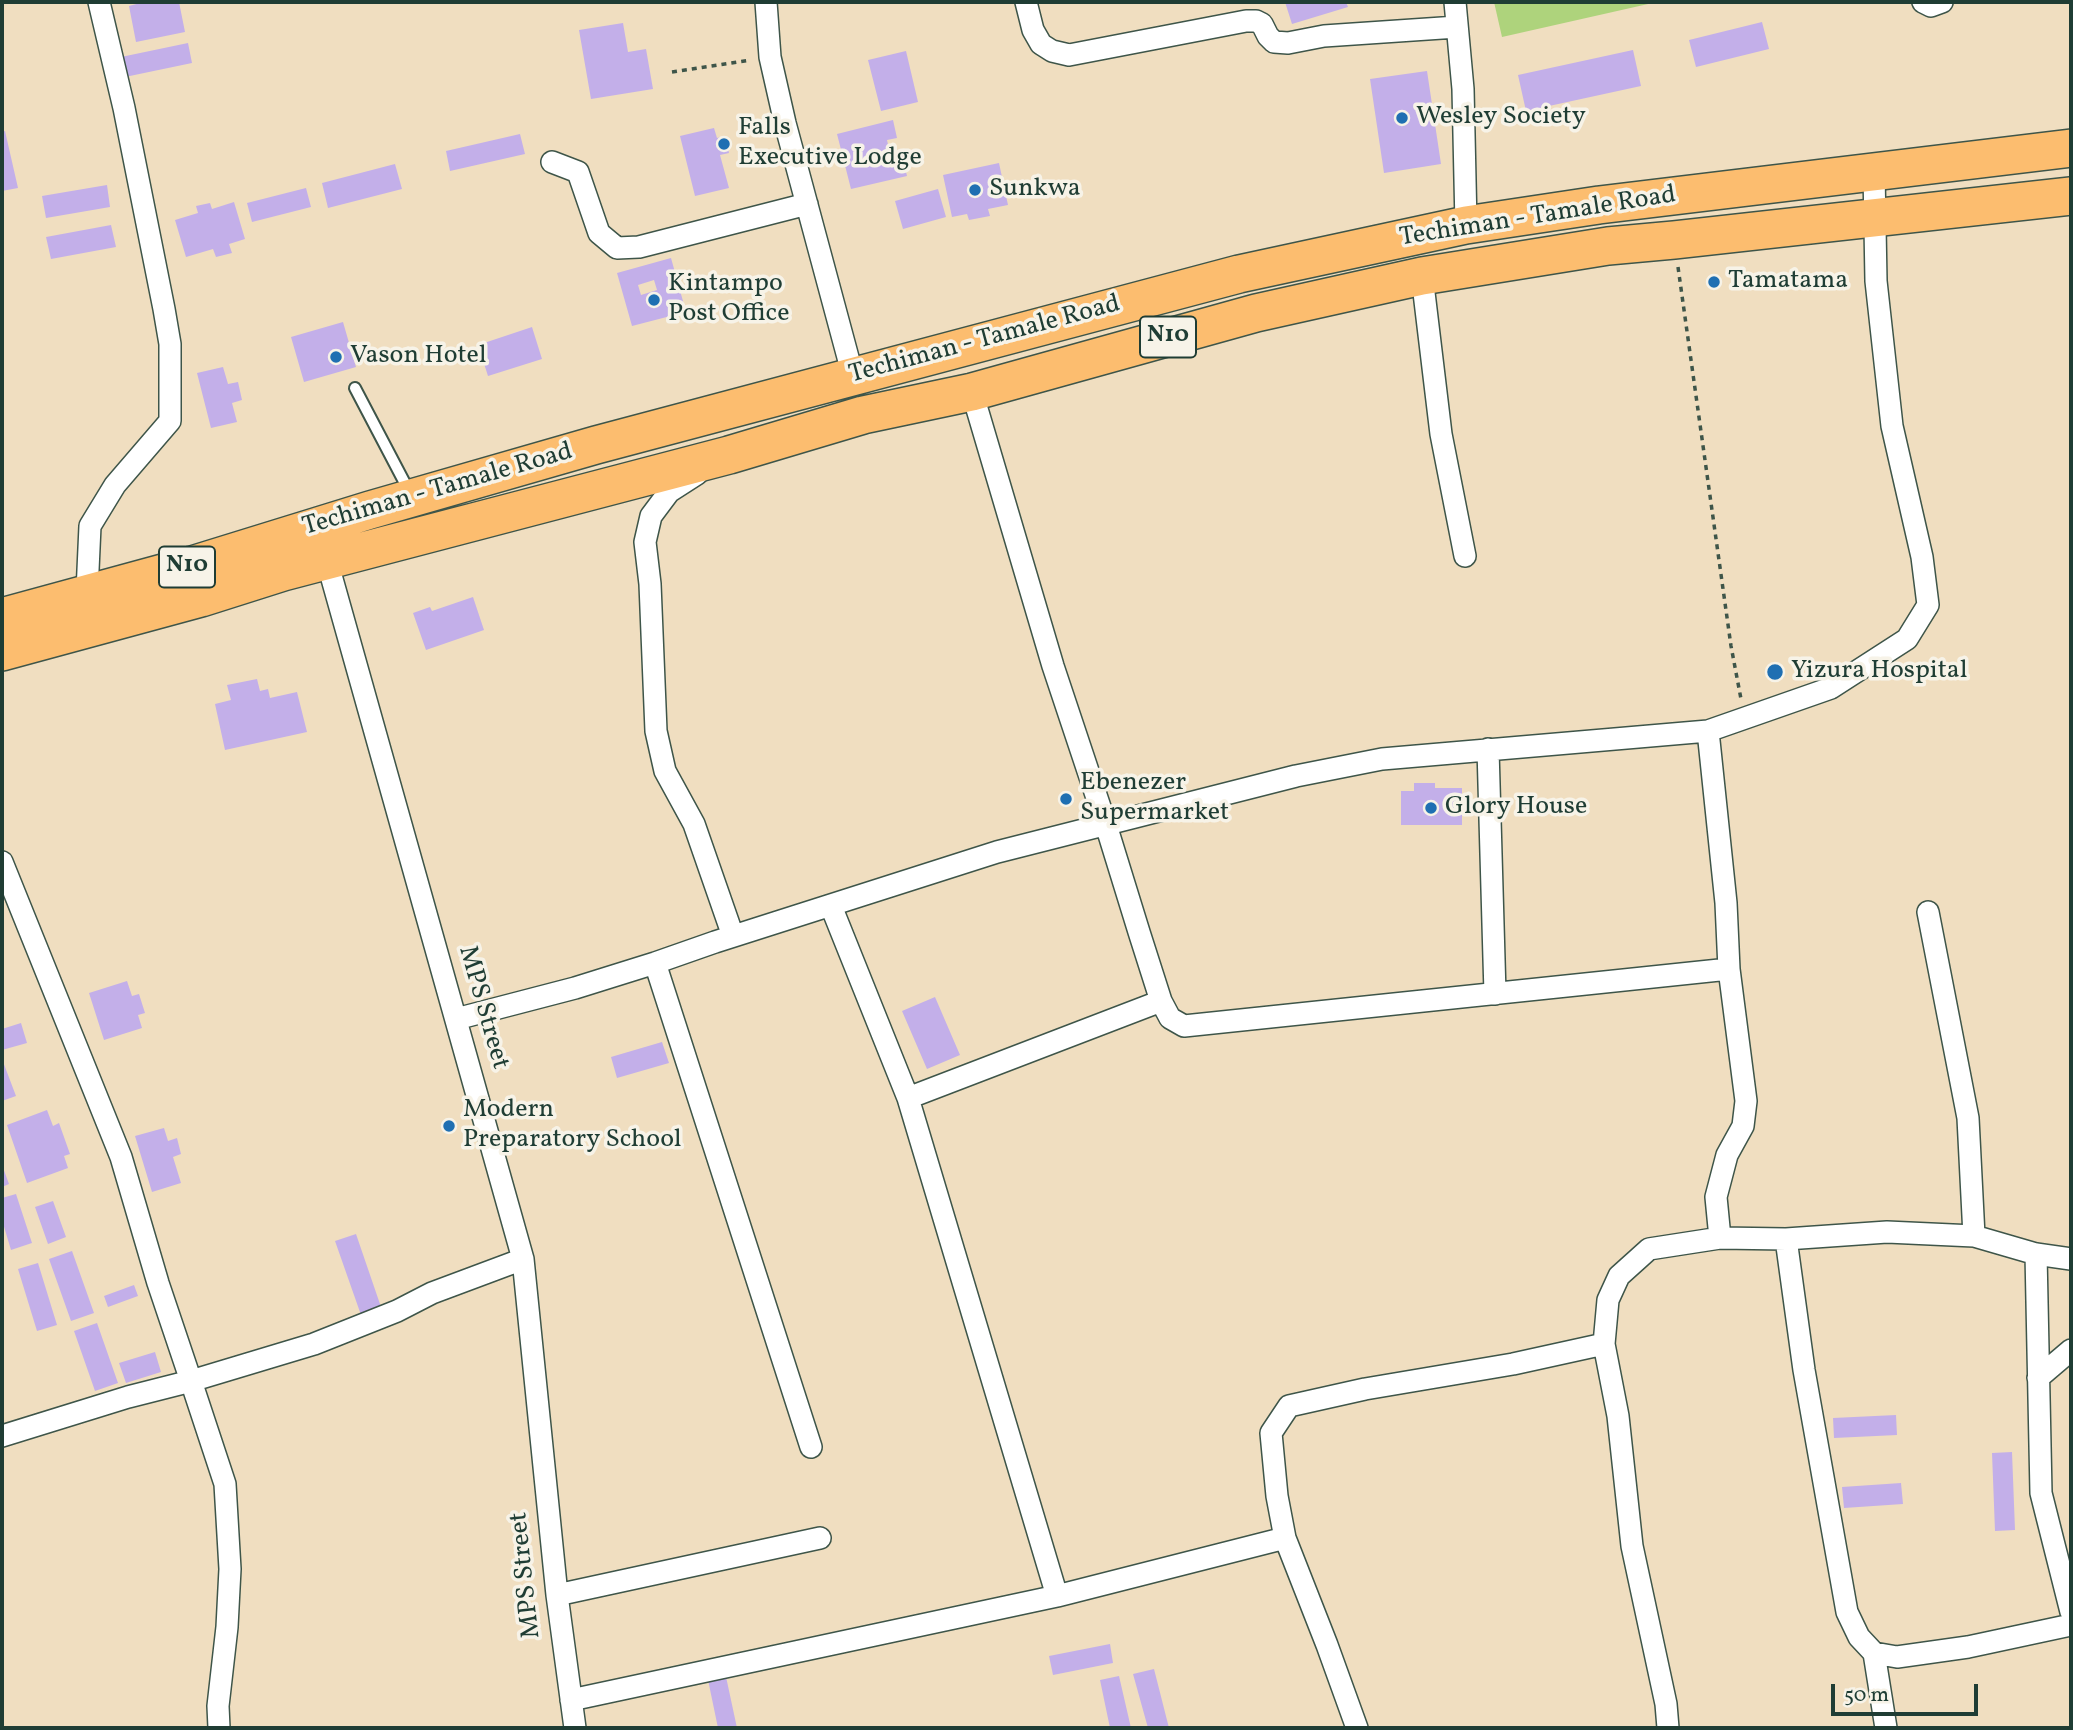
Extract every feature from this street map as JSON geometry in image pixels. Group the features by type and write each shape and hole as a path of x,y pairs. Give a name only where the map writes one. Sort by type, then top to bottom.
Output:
{"highway":[{"name":"Techiman - Tamale Road","path":"2,617 192,565 413,497 596,445 1239,274 1466,225 1599,205 2071,148"},
{"name":"Techiman - Tamale Road","path":"2,652 201,598 283,572 729,455 863,415 972,392 1256,313 1422,275 1608,246 2071,196"},
{"path":"853,376 863,415"}],"street":[{"path":"87,592 90,526 115,485 170,421 170,345 164,309 124,108 99,2"},
{"path":"766,2 770,57 785,123 853,376"},
{"path":"1026,2 1033,30 1041,44 1052,51 1069,55 1246,21 1262,24 1274,42 1288,43 1324,36 1457,27"},
{"path":"1455,2 1463,89 1466,225"},
{"path":"1923,2 1931,6 1942,2"},
{"path":"552,162 578,172 599,233 617,248 639,247 807,204"},
{"path":"456,1019 575,988 997,852 1296,776 1382,759 1707,731 1831,688 1907,639 1928,606 1923,556 1892,426 1876,281 1874,172"},
{"path":"1422,275 1441,434 1465,556"},
{"path":"972,392 1053,666 1161,1000 1170,1018 1184,1026 1729,969"},
{"path":"729,455 669,492 651,516 645,542 650,584 656,731 665,771 694,824 733,936"},
{"name":"MPS Street","path":"327,561 523,1259 556,1595 575,1728"},
{"path":"1707,731 1726,903 1729,969 1746,1101 1743,1126 1727,1155 1716,1197 1720,1238"},
{"path":"1489,749 1495,994"},
{"path":"2,862 121,1157 158,1283 225,1484 230,1569 218,1706 219,1728"},
{"path":"831,906 908,1098 1057,1595"},
{"path":"1928,912 1968,1118 1974,1236"},
{"path":"655,963 811,1447"},
{"path":"908,1098 1161,1000"},
{"path":"1668,1728 1666,1704 1632,1546 1618,1416 1604,1344 1608,1300 1619,1276 1650,1249 1720,1238 1786,1239 1887,1232 1974,1236 2036,1254 2071,1259"},
{"path":"1786,1239 1804,1370 1847,1612 1859,1637 1874,1653 1886,1728"},
{"path":"2036,1254 2041,1493 2071,1612"},
{"path":"2,1436 314,1344 397,1311 432,1293 523,1259"},
{"path":"1357,1728 1285,1538 1276,1496 1271,1433 1289,1406 1365,1388 1513,1364 1604,1344"},
{"path":"2038,1378 2071,1350"},
{"path":"556,1595 820,1538"},
{"path":"570,1700 1057,1595 1285,1538"},
{"path":"1874,1653 1897,1657 1968,1647 2071,1625"}],"lane":[{"path":"355,388 413,497"}],"path":[{"path":"672,72 770,57"},
{"path":"1674,240 1731,646 1744,718"}],"green space":[{"path":"1494,2 1657,2 1502,37"}],"building":[{"path":"144,2 179,2 185,32 136,42 129,6"},
{"path":"1285,2 1346,2 1348,7 1292,24"},
{"path":"1762,22 1769,49 1696,67 1689,40"},
{"path":"623,23 628,52 646,49 653,89 591,99 579,30"},
{"path":"188,43 192,63 125,77 121,57"},
{"path":"1633,50 1641,86 1526,111 1518,75"},
{"path":"906,51 918,102 881,111 868,60"},
{"path":"1427,71 1441,164 1384,173 1370,79"},
{"path":"893,120 897,138 887,140 891,158 902,155 907,176 851,189 837,134"},
{"path":"714,128 717,138 725,136 729,153 720,155 729,188 695,196 680,136"},
{"path":"5,131 18,188 2,191 2,132"},
{"path":"520,134 525,154 450,171 446,151"},
{"name":"Sunkwa","path":"999,163 1008,205 988,209 990,216 969,220 967,214 952,217 943,175"},
{"path":"395,164 402,189 328,208 322,183"},
{"path":"107,185 110,207 46,218 42,196"},
{"path":"306,188 311,207 252,222 247,203"},
{"path":"938,189 946,217 903,229 895,201"},
{"path":"234,202 245,239 229,244 232,253 216,257 213,249 186,257 175,220 198,213 196,206 210,203 212,209"},
{"path":"111,225 116,247 51,259 46,237"},
{"path":"671,258 686,312 632,326 617,273","holes":["654,280 657,290 641,295 638,285"]},
{"path":"343,322 356,367 304,382 291,337"},
{"path":"532,327 542,359 488,376 478,345"},
{"path":"223,367 228,384 238,382 242,400 232,403 237,422 211,428 197,373"},
{"path":"473,597 484,630 426,650 413,613 430,607 432,611"},
{"path":"257,679 260,691 268,689 270,698 297,692 307,732 225,750 215,704 231,700 227,685"},
{"name":"Glory House","path":"1414,783 1435,783 1435,788 1462,788 1462,825 1401,825 1401,791 1414,791"},
{"path":"127,981 132,996 139,994 145,1013 138,1015 142,1028 104,1040 89,993"},
{"path":"935,997 960,1055 927,1069 902,1011"},
{"path":"21,1023 27,1043 2,1050 2,1029"},
{"path":"662,1042 669,1063 617,1078 611,1057"},
{"path":"2,1059 16,1096 2,1101"},
{"path":"47,1110 53,1126 59,1123 70,1154 64,1156 68,1168 27,1183 7,1125"},
{"path":"164,1128 168,1141 177,1138 181,1154 173,1157 181,1183 152,1192 135,1136"},
{"path":"2,1165 9,1184 2,1187"},
{"path":"16,1194 32,1243 11,1250 2,1220 2,1198"},
{"path":"53,1201 66,1237 48,1244 35,1207"},
{"path":"356,1234 381,1307 361,1315 335,1241"},
{"path":"72,1251 94,1313 71,1321 49,1259"},
{"path":"38,1263 57,1325 37,1331 18,1269"},
{"path":"134,1285 138,1296 108,1307 104,1296"},
{"path":"97,1323 118,1383 95,1391 74,1331"},
{"path":"155,1352 161,1372 126,1383 119,1363"},
{"path":"1896,1415 1897,1435 1834,1438 1833,1418"},
{"path":"2012,1452 2015,1530 1995,1531 1992,1453"},
{"path":"1901,1483 1903,1504 1844,1508 1842,1487"},
{"path":"1110,1644 1113,1663 1053,1675 1049,1656"},
{"path":"1154,1669 1169,1728 1148,1728 1133,1674"},
{"path":"725,1672 737,1728 718,1728 707,1675"},
{"path":"1119,1676 1131,1728 1110,1728 1100,1680"}],"place":[{"name":"Wesley Society","path":"1402,118"},
{"name":"Falls Executive Lodge","path":"724,144"},
{"name":"Sunkwa","path":"975,190"},
{"name":"Tamatama","path":"1714,282"},
{"name":"Kintampo Post Office","path":"654,300"},
{"name":"Vason Hotel","path":"336,357"},
{"name":"Yizura Hospital","path":"1775,672"},
{"name":"Ebenezer Supermarket","path":"1066,799"},
{"name":"Glory House","path":"1431,808"},
{"name":"Modern Preparatory School","path":"449,1126"}]}
